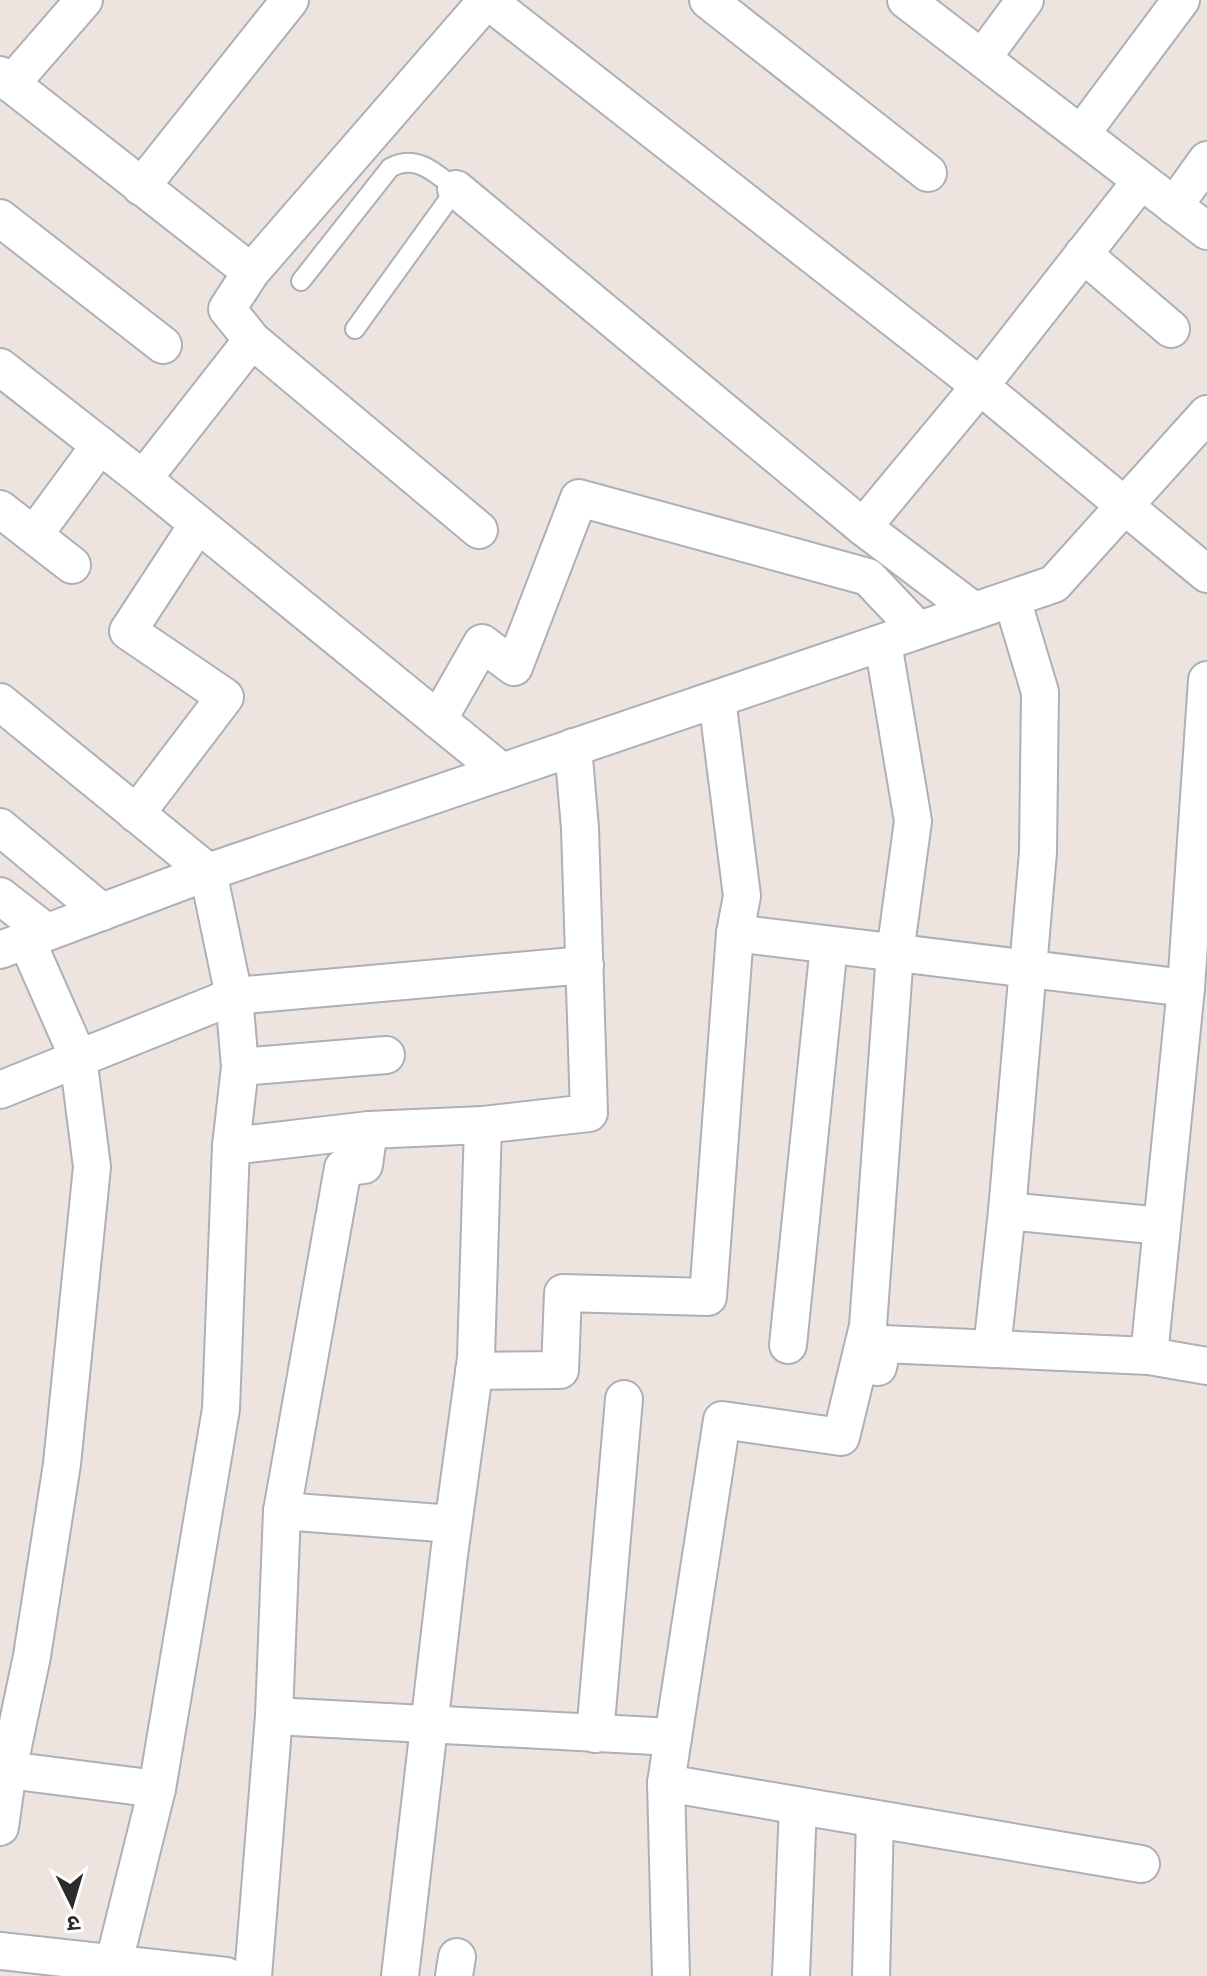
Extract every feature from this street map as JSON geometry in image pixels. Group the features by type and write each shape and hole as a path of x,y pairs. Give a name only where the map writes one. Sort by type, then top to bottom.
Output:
{"street":[{"path":"84,0 6,79 251,272"},
{"path":"141,187 290,0"},
{"path":"479,530 252,340 227,309 251,272 487,0 980,386 1128,505 1207,574"},
{"path":"708,0 928,173"},
{"path":"906,0 1207,231"},
{"path":"983,57 1025,0"},
{"path":"1081,134 1181,0"},
{"path":"1200,0 1207,5"},
{"path":"1174,206 1207,160"},
{"path":"863,527 980,386 1141,181"},
{"path":"456,189 863,527 974,611"},
{"path":"0,218 163,345"},
{"path":"1083,254 1171,329"},
{"path":"143,479 252,340"},
{"path":"0,367 143,479 502,772"},
{"path":"24,940 208,872 1054,584 1207,414"},
{"path":"34,535 100,445"},
{"path":"438,720 482,643 514,667 579,498 868,577 918,630"},
{"path":"0,509 72,565"},
{"path":"136,814 225,697 128,631 198,524"},
{"path":"992,1349 1038,852 1040,692 1012,599"},
{"path":"671,1976 666,1783 722,1420 841,1437 868,1326 895,953 913,821 883,643"},
{"path":"1149,1356 1186,988 1207,680"},
{"path":"474,1371 560,1370 563,1293 708,1297 735,933 742,896 717,699"},
{"path":"0,702 208,872 234,996 240,1067 231,1146 221,1409 157,1789 113,1969"},
{"path":"231,1146 369,1130 483,1125 589,1113 580,828 573,747"},
{"path":"0,827 102,912"},
{"path":"0,896 24,940 78,1057 92,1167 62,1464 32,1656 4,1774 0,1827"},
{"path":"735,933 1186,988"},
{"path":"788,1345 829,945"},
{"path":"0,1090 234,996 585,965"},
{"path":"240,1067 386,1055"},
{"path":"400,1976 474,1371 483,1125"},
{"path":"253,1976 274,1716 282,1511 343,1168 364,1165 369,1130"},
{"path":"1007,1211 1162,1226"},
{"path":"859,1364 878,1367 883,1344 1149,1356 1207,1366"},
{"path":"595,1734 624,1399"},
{"path":"282,1511 453,1524"},
{"path":"274,1716 673,1737"},
{"path":"4,1774 157,1789"},
{"path":"666,1783 1141,1864"},
{"path":"791,1976 798,1806"},
{"path":"871,1976 875,1819"},
{"path":"0,1951 113,1969 226,1976"}],"lane":[{"path":"301,281 390,168 400,162 412,161 424,166 456,189 355,329"}]}
